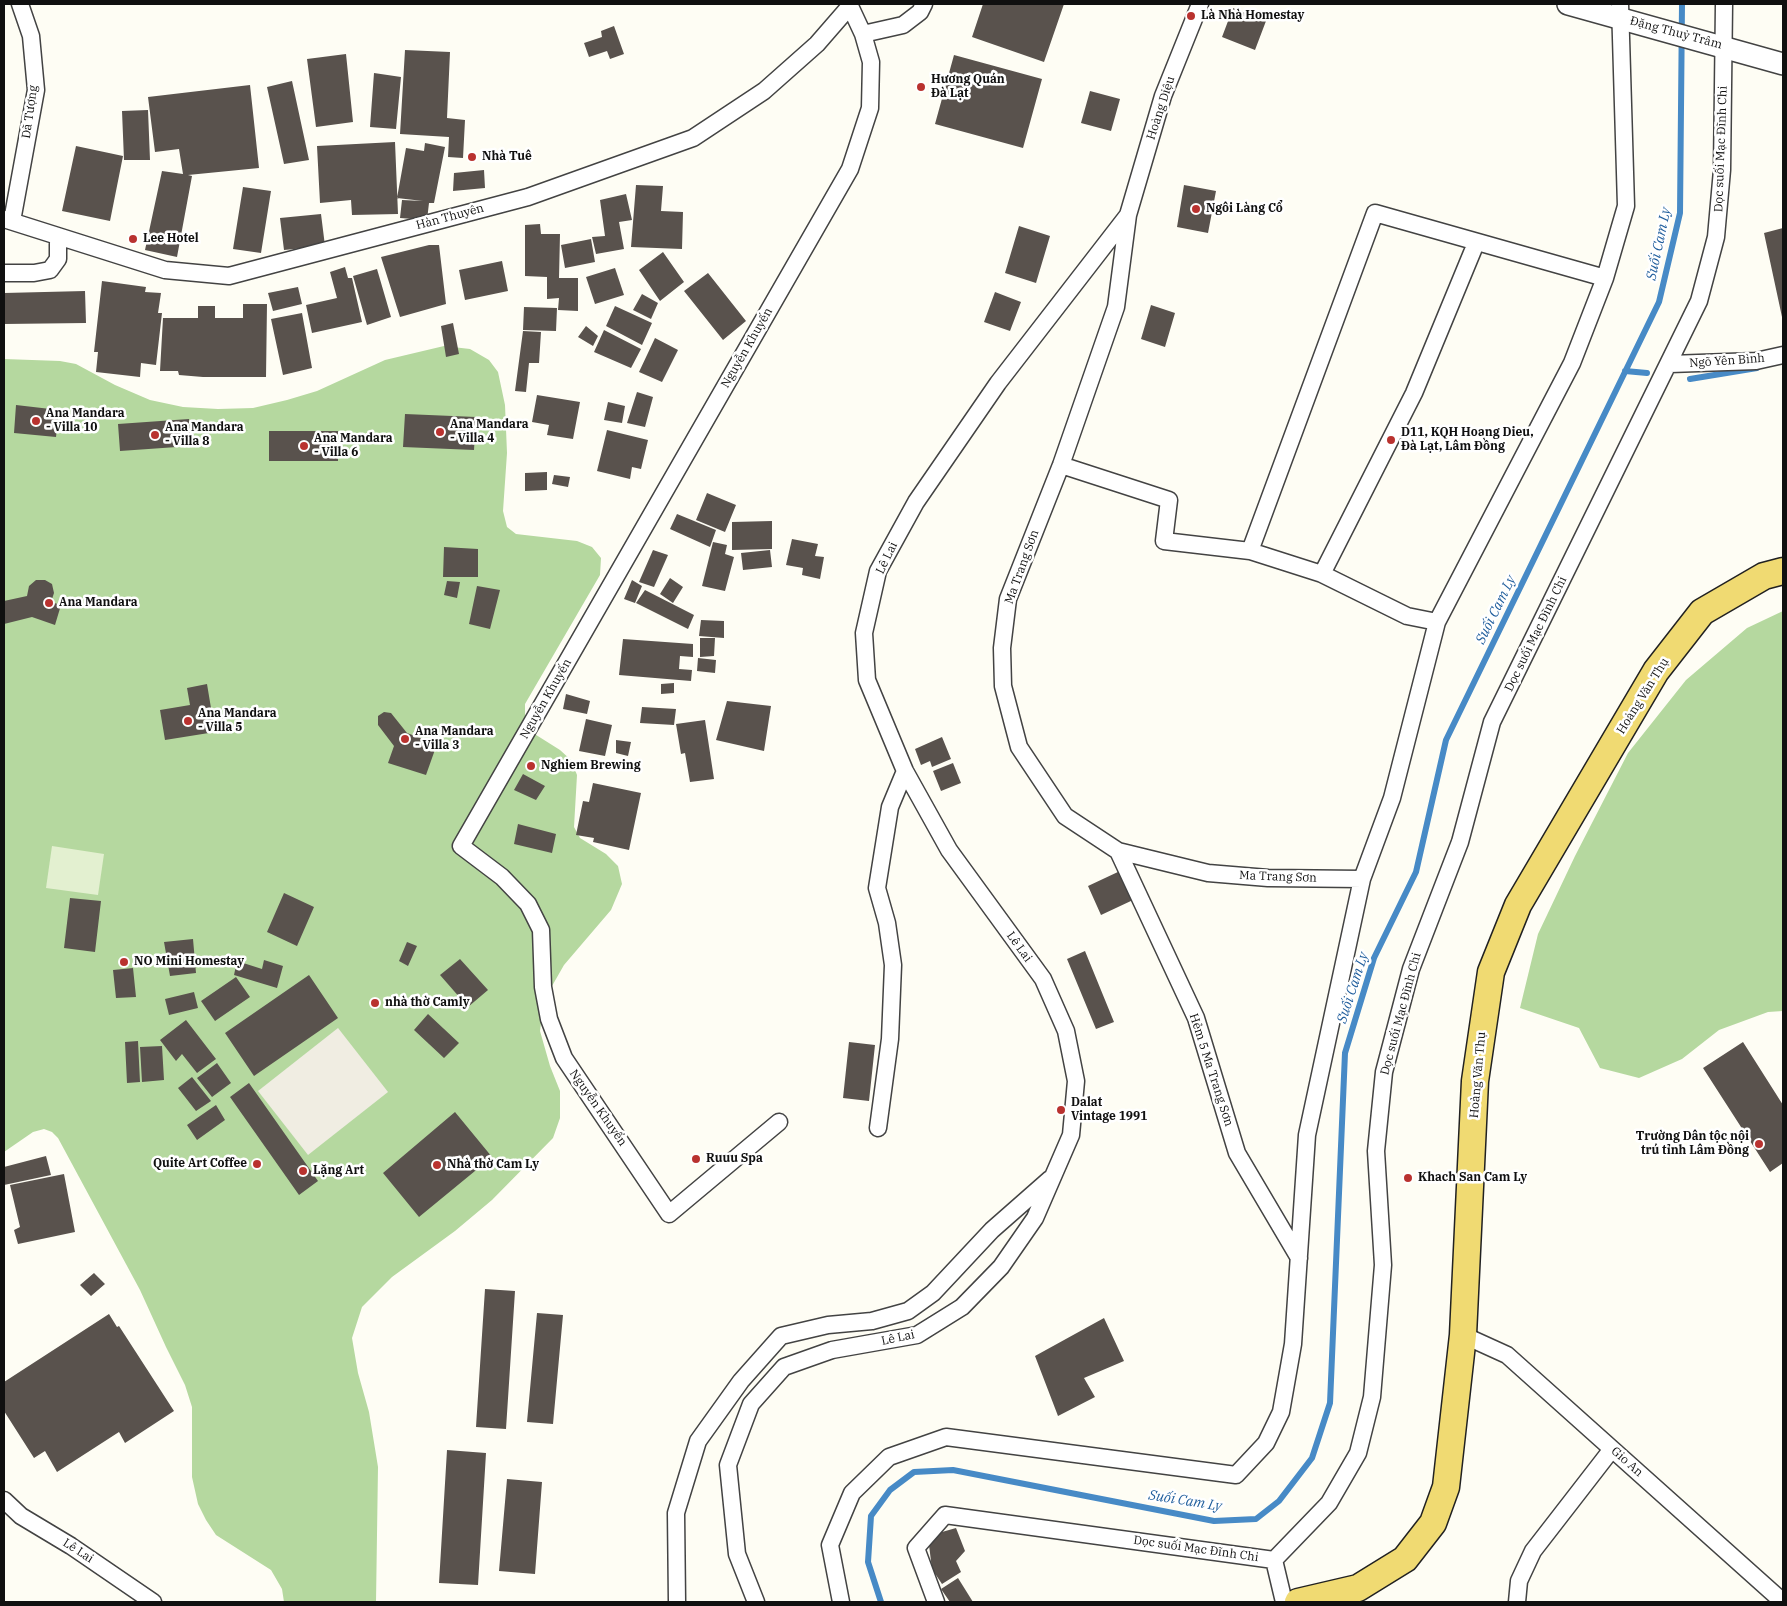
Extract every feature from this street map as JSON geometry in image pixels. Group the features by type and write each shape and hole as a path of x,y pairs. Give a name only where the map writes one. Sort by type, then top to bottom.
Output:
{"main road":[{"name":"Hoàng Văn Thụ","path":"1298,1602 1358,1588 1404,1560 1434,1523 1446,1487 1463,1335 1476,1082 1490,972 1518,905 1656,671 1702,612 1764,576 1783,571"}],"street":[{"name":"Dã Tượng","path":"8,220 36,90 32,36 20,4"},
{"path":"850,5 863,34 903,26 920,12 924,4"},
{"name":"Hoàng Diệu","path":"1128,215 1163,96 1200,4"},
{"name":"Đặng Thuỳ Trâm","path":"1568,4 1620,11 1783,64"},
{"name":"Dọc suối Mạc Đĩnh Chi","path":"936,1602 916,1548 945,1515 1274,1560 1329,1503 1358,1453 1372,1397 1383,1265 1376,1151 1384,1072 1411,969 1460,842 1492,722 1670,364 1699,301 1716,237 1722,170 1724,4"},
{"name":"Hàn Thuyên","path":"8,220 58,238 165,270 229,276 528,197 693,138 764,92 817,44 850,5"},
{"path":"841,1602 830,1545 852,1494 889,1457 946,1437 1236,1475 1266,1443 1281,1412 1294,1344 1307,1135 1362,879 1392,798 1437,622 1572,363 1605,278 1626,206 1620,11"},
{"name":"Nguyễn Khuyến","path":"779,1122 669,1214 564,1058 549,1019 542,987 541,930 528,904 502,877 461,846 850,169 870,108 871,62 863,34"},
{"path":"1250,551 1375,213 1605,278"},
{"name":"Ma Trang Sơn","path":"1128,215 1116,307 1061,465 1008,599 1002,648 1003,686 1019,747 1065,816 1118,850 1208,873 1268,878 1362,879"},
{"name":"Lê Lai","path":"756,1602 737,1554 728,1465 751,1404 784,1367 832,1350 917,1335 962,1307 1001,1268 1035,1218 1071,1135 1076,1081 1066,1031 1043,979 950,850 905,771 867,680 864,633 878,571 916,502 987,399 1128,215"},
{"path":"4,273 34,273 50,270 58,259 58,238"},
{"path":"1322,574 1414,393 1476,242"},
{"name":"Ngõ Yên Bình","path":"1670,364 1756,361 1783,355"},
{"path":"1061,465 1169,500 1164,542 1250,551 1322,574 1407,616 1437,622"},
{"path":"878,1128 890,1038 893,965 887,923 877,888 890,807 905,771"},
{"name":"Hẻm 5 Ma Trang Sơn","path":"1118,850 1196,1018 1237,1153 1299,1258"},
{"path":"677,1602 676,1513 698,1441 741,1381 781,1336 828,1325 872,1321 908,1311 933,1293 992,1230 1055,1175"},
{"name":"Gio An","path":"1463,1335 1507,1355 1783,1602"},
{"path":"1517,1602 1519,1581 1533,1551 1612,1449"},
{"name":"Lê Lai","path":"4,1500 20,1516 71,1546 153,1602"},
{"path":"1274,1560 1284,1602"}],"green space":[{"path":"444,346 470,349 489,360 498,372 505,405 507,453 503,511 507,527 516,534 577,541 592,547 601,558 600,575 525,704 525,721 533,733 560,750 571,760 577,775 574,827 580,838 606,854 618,866 622,884 611,910 564,965 544,1000 540,1031 550,1066 560,1091 560,1118 553,1138 492,1200 455,1231 392,1277 362,1307 352,1338 358,1373 369,1412 378,1467 376,1602 284,1602 282,1589 271,1570 216,1535 198,1504 192,1477 192,1407 185,1385 140,1290 58,1138 52,1132 44,1129 33,1132 4,1152 4,359 60,361 76,364 115,385 150,400 183,407 253,408 317,391 385,360"},
{"path":"1783,611 1783,1011 1768,1012 1719,1030 1682,1059 1639,1078 1600,1068 1579,1028 1520,1008 1538,934 1575,856 1628,753 1686,680 1747,628"},
{"path":"52,846 104,854 98,895 46,888"}],"shaded area":[{"path":"338,1028 388,1092 308,1155 258,1091"}],"building":[{"path":"983,4 1064,4 1044,62 972,37"},
{"path":"1233,8 1266,21 1255,50 1222,37"},
{"path":"614,26 624,54 610,59 607,51 589,57 584,43 602,37 601,31"},
{"path":"405,50 450,52 447,118 465,120 463,158 448,157 449,137 400,134"},
{"path":"346,54 353,122 316,127 307,59"},
{"path":"954,55 1042,79 1023,148 935,124"},
{"path":"374,73 401,77 396,129 370,127"},
{"path":"292,81 309,160 284,164 267,87"},
{"path":"250,85 259,168 188,175 192,176 177,257 145,250 162,171 183,174 179,149 155,152 148,97"},
{"path":"1090,91 1120,99 1111,131 1081,123"},
{"path":"148,110 150,160 124,160 122,111"},
{"path":"395,142 398,214 352,215 351,200 320,203 317,146"},
{"path":"425,143 445,147 434,203 429,203 427,220 400,218 402,200 423,201 397,198 406,148 424,151"},
{"path":"76,146 123,156 110,221 62,211"},
{"path":"484,170 485,188 453,191 454,173"},
{"path":"636,185 663,186 661,211 683,212 682,249 631,247"},
{"name":"Ngôi Làng Cổ","path":"1184,185 1216,191 1208,233 1177,227"},
{"path":"243,187 271,191 261,253 233,249"},
{"path":"626,194 632,220 619,222 624,249 596,254 592,237 605,236 600,200"},
{"path":"321,214 325,246 284,250 280,218"},
{"path":"540,224 541,234 560,234 559,278 578,278 578,311 558,310 559,298 547,299 547,277 525,276 525,225"},
{"path":"1019,226 1050,236 1036,283 1005,273"},
{"path":"1783,228 1783,317 1782,317 1764,233"},
{"path":"591,239 595,262 565,268 561,245"},
{"path":"429,245 439,245 446,304 400,317 381,257"},
{"path":"663,252 684,282 660,301 639,270"},
{"path":"502,261 508,291 465,300 459,270"},
{"path":"345,267 348,278 352,278 362,322 312,333 306,305 337,298 330,272"},
{"path":"615,268 624,295 595,304 586,277"},
{"path":"377,269 391,317 367,325 353,276"},
{"path":"708,273 746,321 723,340 684,291"},
{"path":"102,281 146,287 145,292 161,293 158,313 162,313 156,365 141,363 140,377 96,372 98,352 94,352"},
{"path":"298,287 302,304 273,311 268,293"},
{"path":"85,291 86,323 4,324 4,293"},
{"path":"995,292 1021,302 1010,331 984,322"},
{"path":"642,294 658,303 651,319 633,310"},
{"path":"243,304 267,304 266,377 203,377 179,375 178,371 160,371 163,318 198,318 198,306 215,306 215,318 243,318"},
{"path":"1151,305 1175,313 1165,347 1141,339"},
{"path":"615,306 652,323 642,345 606,326"},
{"path":"524,307 557,308 556,331 523,330"},
{"path":"302,313 312,368 283,375 271,319"},
{"path":"453,323 459,354 446,357 441,326"},
{"path":"586,326 598,336 593,346 578,337"},
{"path":"604,330 641,349 631,368 594,352"},
{"path":"523,331 541,332 539,363 529,363 526,392 515,391"},
{"path":"655,338 678,350 662,382 639,372"},
{"path":"637,392 653,397 645,427 627,423"},
{"path":"537,395 580,402 573,439 547,435 549,425 532,422"},
{"path":"608,402 625,406 622,423 604,420"},
{"name":"Ana Mandara - Villa 10","path":"16,405 59,410 56,437 14,433"},
{"name":"Ana Mandara - Villa 4","path":"405,414 476,417 474,450 403,447"},
{"name":"Ana Mandara - Villa 8","path":"189,419 191,446 120,451 118,424"},
{"path":"607,430 648,440 641,469 632,467 630,479 597,471"},
{"name":"Ana Mandara - Villa 6","path":"269,431 338,431 338,461 269,461"},
{"path":"547,472 547,490 525,491 525,473"},
{"path":"554,475 570,477 568,487 552,484"},
{"path":"707,493 736,505 725,532 696,520"},
{"path":"677,514 716,530 710,547 670,529"},
{"path":"772,521 772,549 732,550 732,522"},
{"path":"792,539 818,544 815,556 824,557 820,579 802,575 803,568 786,565"},
{"path":"713,542 727,545 725,554 734,557 725,591 702,586"},
{"path":"444,547 478,549 478,577 443,577"},
{"path":"653,550 668,555 654,587 639,582"},
{"path":"770,550 772,567 743,570 741,553"},
{"path":"670,578 683,587 673,603 660,594"},
{"path":"36,580 45,580 52,584 54,593 51,602 61,605 55,625 32,617 4,624 4,601 27,596 29,586"},
{"path":"632,580 642,586 635,603 624,599"},
{"path":"447,581 460,582 457,598 444,595"},
{"path":"477,586 500,590 490,629 469,624"},
{"path":"645,590 694,615 688,629 636,603"},
{"path":"701,620 724,621 724,638 699,636"},
{"path":"700,638 715,638 714,656 700,657"},
{"path":"623,639 693,644 693,657 680,656 679,669 692,670 691,681 619,675"},
{"path":"698,658 716,660 715,673 697,671"},
{"path":"674,683 674,693 661,694 661,684"},
{"name":"Ana Mandara - Villa 5","path":"207,684 215,732 165,740 160,710 190,705 187,688"},
{"path":"566,694 590,701 587,714 563,709"},
{"path":"727,701 771,706 764,751 716,740"},
{"path":"642,707 676,709 674,725 640,723"},
{"name":"Ana Mandara - Villa 3","path":"384,712 391,713 407,733 437,744 426,775 388,763 394,746 378,725 378,716"},
{"path":"586,719 612,725 605,756 579,751"},
{"path":"705,720 714,779 690,782 685,753 681,754 676,724"},
{"path":"942,737 951,759 932,767 930,761 921,765 915,749"},
{"path":"616,740 631,742 628,756 616,753"},
{"path":"953,763 961,783 941,791 933,771"},
{"path":"523,774 545,786 536,800 514,790"},
{"path":"593,783 641,793 629,850 593,842 594,838 576,835 583,801 589,802"},
{"path":"518,824 556,834 552,853 514,844"},
{"path":"1120,871 1133,900 1101,915 1088,886"},
{"path":"284,893 314,907 297,946 267,932"},
{"path":"70,898 101,901 95,952 64,948"},
{"path":"193,939 196,973 170,976 164,942"},
{"path":"407,942 417,946 408,966 399,961"},
{"path":"1085,951 1114,1022 1096,1029 1067,959"},
{"path":"460,959 488,990 468,1007 440,975"},
{"path":"264,960 283,966 277,988 234,975 237,961 262,969"},
{"path":"133,968 136,997 116,998 113,970"},
{"path":"309,975 338,1018 254,1076 225,1033"},
{"path":"236,977 250,997 215,1021 201,1001"},
{"path":"194,992 198,1008 169,1015 165,999"},
{"path":"428,1014 459,1043 444,1058 414,1030"},
{"path":"186,1020 216,1059 197,1073 182,1054 176,1061 160,1040"},
{"path":"138,1041 140,1082 127,1083 125,1042"},
{"path":"849,1042 875,1045 869,1101 843,1098"},
{"path":"1743,1042 1783,1105 1783,1163 1770,1172 1703,1068"},
{"path":"162,1046 164,1080 142,1082 140,1047"},
{"path":"217,1063 231,1083 212,1097 197,1078"},
{"path":"192,1077 211,1101 196,1111 178,1088"},
{"path":"249,1083 318,1181 299,1195 230,1097"},
{"path":"216,1105 225,1120 197,1140 187,1125"},
{"name":"Nhà thờ Cam Ly","path":"455,1112 492,1157 419,1217 383,1173"},
{"path":"46,1156 51,1175 4,1185 4,1167"},
{"path":"64,1174 75,1232 18,1244 14,1230 20,1227 10,1185"},
{"path":"94,1273 105,1284 91,1296 80,1285"},
{"path":"485,1289 515,1291 506,1429 476,1427"},
{"path":"537,1313 563,1315 553,1424 527,1422"},
{"path":"109,1314 117,1327 119,1326 174,1411 125,1443 119,1432 57,1472 45,1451 34,1458 4,1411 4,1382"},
{"path":"1104,1318 1124,1361 1084,1378 1095,1397 1058,1416 1035,1356"},
{"path":"447,1450 486,1453 478,1585 439,1583"},
{"path":"507,1479 542,1482 535,1574 499,1571"},
{"path":"956,1528 965,1551 956,1561 961,1572 942,1584 932,1569 929,1545 942,1532"},
{"path":"958,1578 973,1602 950,1602 941,1589"}],"waterway":[{"name":"Suối Cam Ly","path":"881,1602 868,1562 871,1516 890,1490 914,1472 953,1470 1214,1521 1256,1519 1279,1501 1312,1458 1330,1403 1345,1053 1374,958 1416,872 1446,740 1659,302 1680,213 1682,4"},
{"path":"1690,379 1757,368"},
{"path":"1625,371 1647,373"}],"place":[{"name":"Là Nhà Homestay","path":"1191,16"},
{"name":"Hương Quán Đà Lạt","path":"921,87"},
{"name":"Nhà Tuê","path":"472,157"},
{"name":"Ngôi Làng Cổ","path":"1196,209"},
{"name":"Lee Hotel","path":"133,239"},
{"name":"Ana Mandara - Villa 10","path":"36,421"},
{"name":"Ana Mandara - Villa 4","path":"440,432"},
{"name":"Ana Mandara - Villa 8","path":"155,435"},
{"name":"D11, KQH Hoang Dieu, Đà Lạt, Lâm Đồng","path":"1391,440"},
{"name":"Ana Mandara - Villa 6","path":"304,446"},
{"name":"Ana Mandara","path":"49,603"},
{"name":"Ana Mandara - Villa 5","path":"188,721"},
{"name":"Ana Mandara - Villa 3","path":"405,739"},
{"name":"Nghiem Brewing","path":"531,766"},
{"name":"NO Mini Homestay","path":"124,962"},
{"name":"nhà thờ Camly","path":"375,1003"},
{"name":"Dalat Vintage 1991","path":"1061,1110"},
{"name":"Trường Dân tộc nội trú tỉnh Lâm Đồng","path":"1759,1144"},
{"name":"Ruuu Spa","path":"696,1159"},
{"name":"Quite Art Coffee","path":"257,1164"},
{"name":"Nhà thờ Cam Ly","path":"437,1165"},
{"name":"Lặng Art","path":"303,1171"},
{"name":"Khach San Cam Ly","path":"1408,1178"}]}
